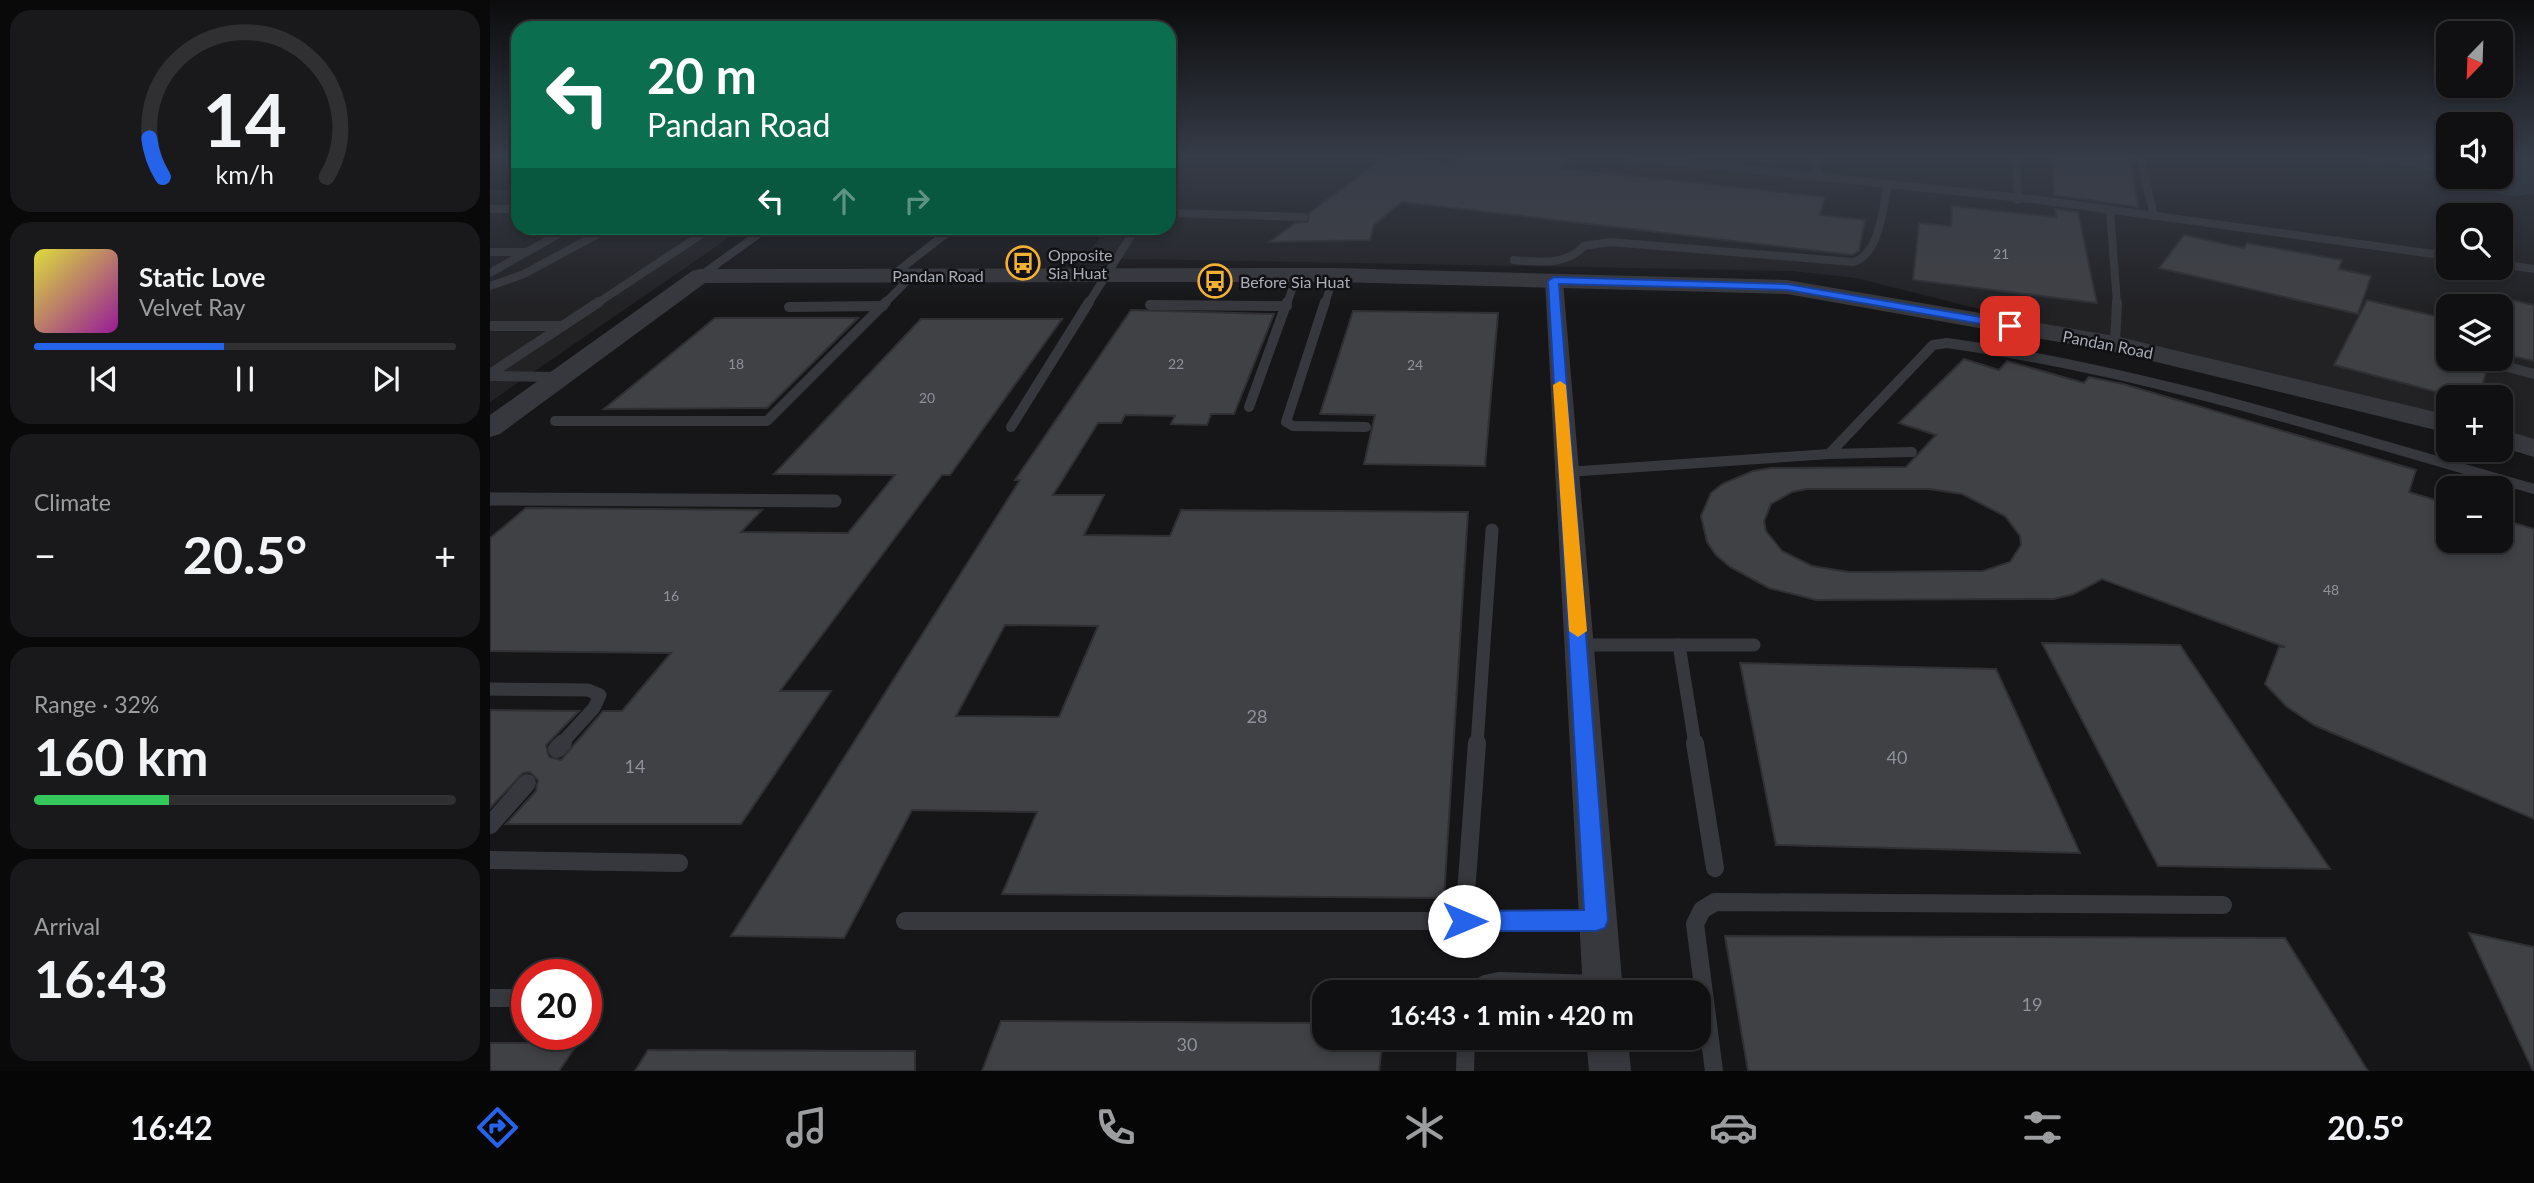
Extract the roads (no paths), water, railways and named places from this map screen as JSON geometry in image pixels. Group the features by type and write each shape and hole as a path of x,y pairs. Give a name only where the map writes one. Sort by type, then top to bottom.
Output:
{"street":[{"name":"Pandan Road","path":"700,276 1334,275 1787,287 2115,344 2436,421"},
{"path":"490,428 700,276"},
{"path":"1554,281 1601,980"},
{"path":"2513,442 2534,448"},
{"path":"1608,1050 1610,1071"}],"lane":[{"path":"1514,260 1549,263 1577,254 1584,246 1622,242 1853,262 1864,259 1872,248 1882,207"},
{"path":"2082,207 2317,235 2436,254"},
{"path":"2152,207 2154,215"},
{"path":"490,209 511,209"},
{"path":"2110,210 2117,309 2115,344"},
{"path":"1176,213 1304,217"},
{"path":"490,273 557,235"},
{"path":"490,286 524,274 596,235"},
{"path":"490,375 700,235"},
{"path":"700,276 757,235"},
{"path":"555,421 767,421 883,306 903,275 946,235"},
{"path":"1011,427 1131,235"},
{"path":"490,251 528,251"},
{"path":"2513,266 2534,269"},
{"path":"1249,408 1297,275"},
{"path":"1334,275 1286,422 1293,426 1366,427"},
{"path":"1150,305 1287,306"},
{"path":"789,307 883,306"},
{"path":"490,326 563,326"},
{"path":"490,337 508,326"},
{"path":"1829,454 1933,345 1947,343 2040,356 2142,379 2534,489"},
{"path":"2513,368 2534,374"},
{"path":"490,375 559,377"},
{"path":"1567,472 1829,454 1912,452"},
{"path":"490,499 835,501"},
{"path":"1464,921 1492,530"},
{"path":"1578,645 1754,645"},
{"path":"1679,645 1715,868"},
{"path":"490,689 588,690 600,695 594,708 557,749"},
{"path":"490,825 527,783"},
{"path":"490,860 679,863"},
{"path":"1714,1071 1695,923 1698,913 1706,905 2223,905"},
{"path":"905,921 1596,920"},
{"path":"490,998 511,998"},
{"path":"1465,1071 1466,1050"}],"place":[{"name":"Opposite Sia Huat","path":"1023,263"},
{"name":"Before Sia Huat","path":"1215,281"}]}
